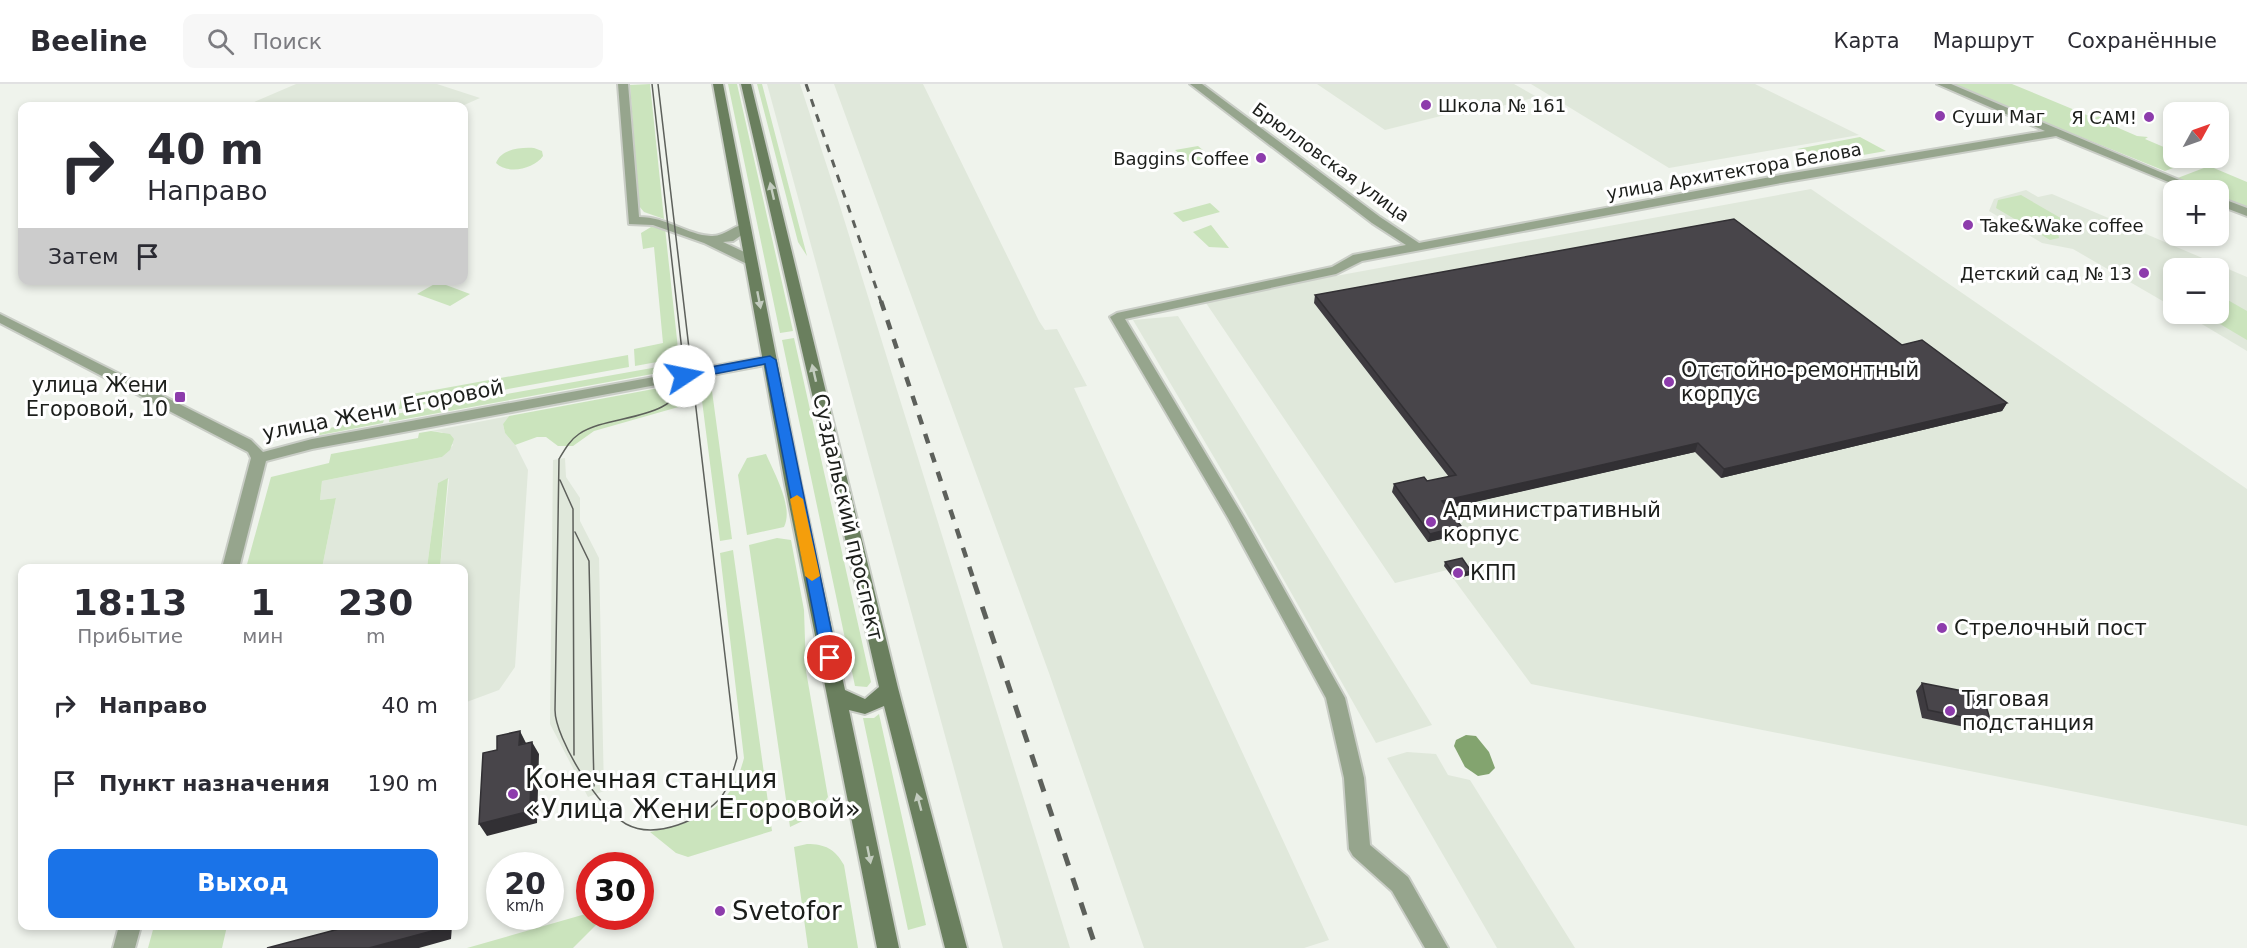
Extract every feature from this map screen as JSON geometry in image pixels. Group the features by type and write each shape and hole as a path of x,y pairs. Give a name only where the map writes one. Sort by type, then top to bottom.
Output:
{"main road":[{"name":"Суздальский проспект","path":"718,84 750,260 888,948"},
{"name":"Суздальский проспект","path":"746,84 889,688 956,948"},
{"path":"837,694 854,706 867,708 879,701 889,688"}],"street":[{"path":"623,84 633,221 654,221 708,240 750,260"},
{"name":"Брюлловская улица","path":"1195,84 1376,220 1417,247"},
{"path":"1942,84 2173,180"},
{"name":"улица Архитектора Белова","path":"1437,948 1400,884 1360,849 1354,778 1335,698 1236,518 1117,316 1336,270 1358,258 1781,179 2058,132"},
{"path":"2229,205 2247,212"},
{"path":"708,240 729,238 745,227"},
{"name":"улица Жени Егоровой","path":"0,318 246,442 259,458 312,444 770,360"},
{"path":"231,564 259,458"},
{"path":"124,948 129,930"}],"shaded area":[{"path":"296,84 437,84 480,98 468,103 254,102"},
{"path":"650,84 664,219 644,212 639,206 630,85"},
{"path":"728,84 737,84 793,331 780,333"},
{"path":"757,84 762,84 807,256 798,242"},
{"path":"767,84 800,84 1070,948 1003,948"},
{"path":"834,84 923,84 1039,321 1045,330 1057,329 1087,386 1074,388 1329,940 1304,948 1144,948 1049,673"},
{"name":"Школа № 161","path":"1317,84 1514,84 1537,97 1467,115 1449,114 1385,130"},
{"path":"1531,84 1755,84 1859,135 1669,168"},
{"path":"1950,84 2012,84 2094,118 2100,116 2111,121 2107,123 2137,136 2148,137 2145,139 2163,147 2163,168 2173,168 2165,171"},
{"path":"1860,137 1886,151 1840,159 1797,149"},
{"path":"1198,146 1204,151 1196,153 1204,159 1212,157 1216,160 1195,167 1175,150"},
{"path":"534,148 542,151 543,156 539,161 527,167 507,169 496,163 507,152"},
{"path":"2204,168 2214,168 2247,182 2247,208 2229,201 2229,180 2175,179"},
{"path":"1811,189 2247,489 2247,826 1531,684 1447,570 1395,583 1204,300"},
{"name":"Детский сад № 13","path":"2026,190 2038,197 2052,194 2163,241 2163,246 2174,246 2202,258 2163,258 2163,301 2073,249 2042,243 1989,211 1994,199"},
{"path":"2021,195 2071,224 2057,227 2059,238 2050,240 1996,208 1998,200"},
{"path":"1210,203 1220,212 1183,222 1173,213"},
{"path":"1211,225 1229,248 1209,247 1193,232"},
{"path":"651,227 665,228 679,358 635,366 634,349 663,343 654,247 643,249 641,233"},
{"name":"Детский сад № 13","path":"2229,269 2247,277 2247,351 2202,324 2229,324"},
{"path":"433,285 446,285 470,294 450,306 417,294"},
{"path":"2229,301 2247,311 2247,340 2220,324 2229,324"},
{"path":"1178,316 1432,725 1376,743 1228,481 1133,320"},
{"path":"794,338 871,682 867,687 855,686 782,340"},
{"path":"628,355 629,367 399,409 401,396"},
{"path":"680,363 680,369 389,422 390,415"},
{"path":"675,385 667,397 688,393 689,404 594,431 573,446 558,446 546,437 537,437 515,445 505,433 503,424 509,416"},
{"path":"712,391 732,539 720,541 701,393"},
{"path":"385,416 383,423 315,436 316,431"},
{"path":"509,416 503,424 505,433 516,446 528,470 515,667 499,690 468,702 468,564 440,564 449,479 438,483 428,564 323,564 336,498 320,500 322,481 442,457 453,445 442,432 431,431"},
{"path":"431,431 450,434 454,439 450,450 442,457 322,481 320,500 336,498 323,564 247,564 271,477 329,463 331,454 418,438 419,433"},
{"path":"766,454 782,490 787,510 786,519 784,527 747,535 738,475 747,458"},
{"name":"Конечная станция «Улица Жени Егоровой»","path":"565,458 566,477 580,498 580,521 599,558 604,791 588,797 550,724 553,460"},
{"path":"448,478 440,564 428,564 438,483"},
{"path":"777,538 791,540 804,610 806,671 828,797 815,815 790,827 749,545"},
{"path":"733,550 772,831 688,857 676,853 650,832 684,824 710,811 731,790 744,758 720,553"},
{"path":"879,714 926,925 908,930 863,718 874,718"},
{"path":"1466,735 1476,736 1489,752 1495,768 1489,774 1478,776 1465,767 1454,746 1456,740"},
{"path":"1407,752 1436,754 1448,775 1470,780 1575,948 1497,948 1387,758"},
{"path":"807,844 829,848 844,865 858,948 808,948 794,847"},
{"path":"576,917 576,930 591,930 573,948 467,948 530,930 564,930 564,920"},
{"path":"153,930 226,930 222,948 148,948"}],"building":[{"name":"Отстойно-ремонтный корпус","path":"1734,219 1902,345 1922,340 2007,403 1724,469 1698,443 1442,501 1461,526 1430,534 1394,484 1424,477 1427,481 1456,475 1315,295"},
{"name":"КПП","path":"1462,558 1471,571 1455,575 1445,562"},
{"path":"1922,683 1983,695 1991,723 1928,710"},
{"name":"Конечная станция «Улица Жени Егоровой»","path":"520,731 519,745 532,742 530,811 479,824 483,753 497,750 497,736"},
{"path":"335,930 436,930 369,948 267,948"}],"tram line":[{"path":"652,84 685,378 679,392 669,403 640,415 592,427 570,442 559,459 555,710 562,738 592,789 615,816 626,824 651,830 691,820 714,805 727,787 737,758 658,84"},
{"path":"560,480 573,509 574,755"},
{"path":"575,532 589,561 594,786"}],"railway":[{"path":"806,84 881,302"},
{"path":"881,301 975,584"},
{"path":"974,582 1096,948"}],"slow traffic":[{"path":"797,499 812,576"}],"place":[{"name":"Школа № 161","path":"1426,105"},
{"name":"Суши Маг","path":"1940,116"},
{"name":"Я САМ!","path":"2149,117"},
{"name":"Baggins Coffee","path":"1261,158"},
{"name":"Take&Wake coffee","path":"1968,225"},
{"name":"Детский сад № 13","path":"2144,273"},
{"name":"Отстойно-ремонтный корпус","path":"1669,382"},
{"name":"улица Жени Егоровой, 10","path":"180,397"},
{"name":"Административный корпус","path":"1431,522"},
{"name":"КПП","path":"1458,573"},
{"name":"Стрелочный пост","path":"1942,628"},
{"name":"Тяговая подстанция","path":"1950,711"},
{"name":"Конечная станция «Улица Жени Егоровой»","path":"513,794"},
{"name":"Svetofor","path":"720,911"}],"route":[{"path":"684,376 770,360 793,484 830,658"}]}
